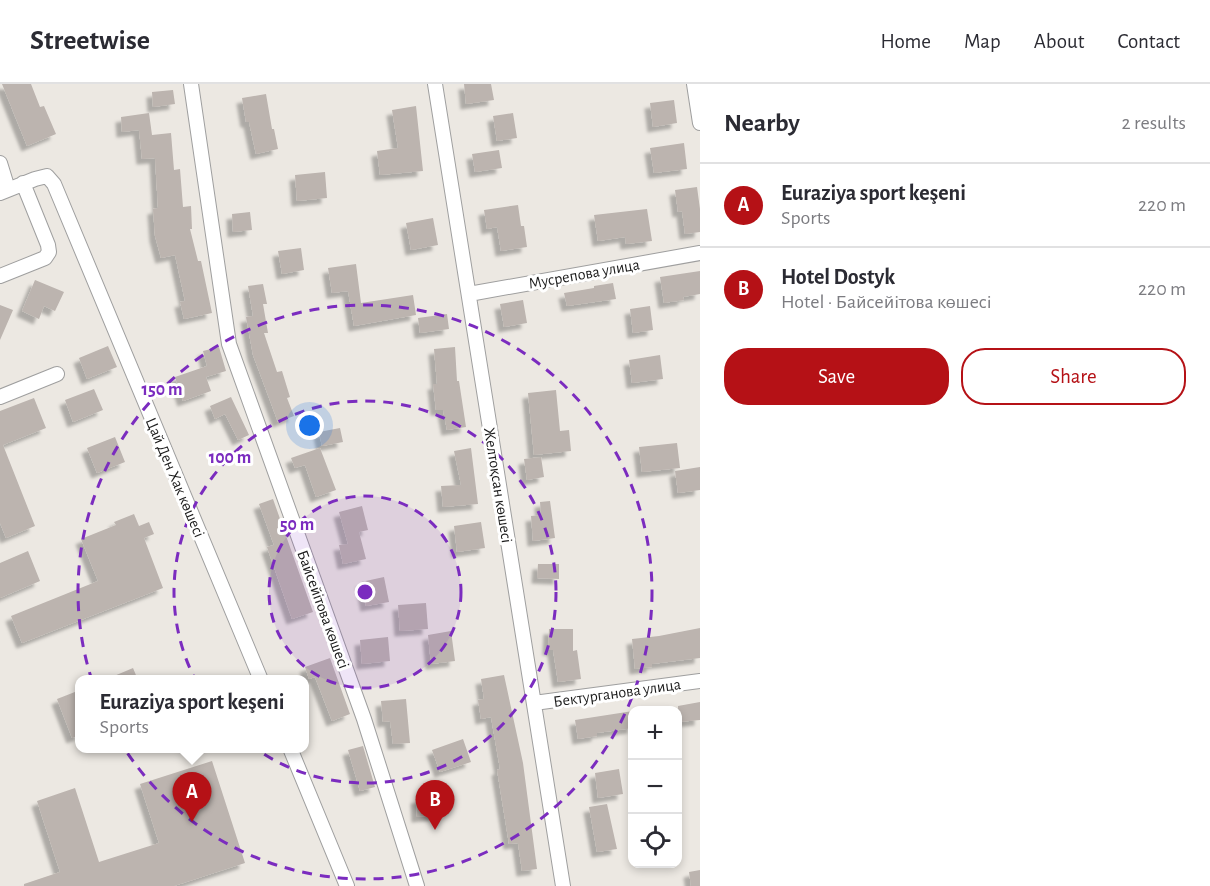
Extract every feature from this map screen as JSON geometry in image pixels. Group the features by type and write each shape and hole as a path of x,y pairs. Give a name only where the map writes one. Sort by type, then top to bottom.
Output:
{"street":[{"name":"Байсейітова көшесі","path":"191,84 229,344 364,718 417,886"},
{"name":"Желтоқсан көшесі","path":"435,84 563,886"},
{"path":"694,84 700,123"},
{"path":"0,162 4,191 23,183 49,252 45,258 0,276"},
{"name":"Цай Ден Хак көшесі","path":"23,183 47,176 54,184 259,675"},
{"name":"Мусрепова улица","path":"469,294 700,253"},
{"path":"0,397 57,374"},
{"name":"Бектурганова улица","path":"534,703 700,681"},
{"path":"292,753 347,886"}],"building":[{"path":"2,84 31,84 40,107 44,106 56,134 27,146"},
{"path":"464,84 491,84 494,100 466,104"},
{"path":"173,90 175,104 153,107 152,92"},
{"path":"266,94 278,149 256,154 249,122 246,122 242,98"},
{"path":"674,100 677,123 653,127 650,103"},
{"path":"416,106 423,171 380,175 377,151 398,148 392,110"},
{"path":"149,113 152,135 171,133 174,170 180,169 183,207 191,206 192,229 190,229 198,261 201,261 212,313 184,319 180,302 185,301 175,255 161,258 155,236 153,209 158,208 155,158 142,159 139,130 122,132 121,117"},
{"path":"513,113 517,138 497,141 493,116"},
{"path":"684,143 687,169 654,173 650,148"},
{"path":"499,150 502,168 475,172 472,154"},
{"path":"325,172 327,198 297,201 295,175"},
{"path":"697,187 700,232 685,234 682,211 678,212 675,190"},
{"path":"518,205 527,247 501,251 497,227 487,229 484,210"},
{"path":"647,209 652,241 626,244 625,237 598,241 594,215"},
{"path":"250,212 252,230 233,232 232,214"},
{"path":"433,218 438,245 411,250 406,223"},
{"path":"301,248 304,270 282,274 278,251"},
{"path":"356,264 361,303 413,295 416,315 354,326 348,291 332,293 328,268"},
{"path":"700,271 700,294 683,297 684,300 664,303 660,277"},
{"path":"35,280 64,292 55,311 44,306 39,319 22,311"},
{"path":"613,283 616,299 567,306 564,293"},
{"path":"263,284 267,304 263,304 268,333 264,333 277,372 282,371 290,397 287,398 294,416 278,422 253,355 246,317 253,316 248,286"},
{"path":"523,300 527,323 504,327 500,304"},
{"path":"0,305 13,310 0,340"},
{"path":"650,306 653,330 633,333 630,309"},
{"path":"447,314 449,329 420,333 418,318"},
{"path":"108,346 117,367 87,379 79,358"},
{"path":"219,347 226,371 206,377 211,391 183,401 175,377 207,366 203,351"},
{"path":"455,347 457,381 459,381 466,427 447,430 443,410 436,410 433,384 437,384 434,349"},
{"path":"660,355 663,379 632,383 629,360"},
{"path":"94,389 103,410 73,422 65,400"},
{"path":"556,390 560,431 569,430 571,451 534,455 528,393"},
{"path":"231,397 249,435 238,440 225,414 215,419 210,406"},
{"path":"34,398 46,428 3,445 35,526 6,538 0,523 0,411"},
{"path":"340,428 343,442 322,446 319,432"},
{"path":"115,437 125,462 97,473 87,448"},
{"path":"677,443 680,468 642,472 639,447"},
{"path":"320,448 336,490 316,497 305,465 295,468 291,458"},
{"path":"471,448 478,504 443,507 441,486 461,485 454,451"},
{"path":"541,457 544,477 527,480 524,459"},
{"path":"700,467 700,490 678,493 675,471"},
{"path":"273,499 313,612 292,619 267,547 274,545 259,504"},
{"path":"550,501 555,538 533,541 531,516 541,515 540,502"},
{"path":"362,506 368,530 359,532 366,559 343,564 339,545 348,544 339,512"},
{"path":"134,514 139,526 149,522 154,534 144,538 163,588 22,643 11,616 98,581 81,539 116,525 114,522"},
{"path":"481,522 485,548 457,552 454,526"},
{"path":"28,551 40,581 0,598 0,563"},
{"path":"538,564 559,564 559,579 537,578"},
{"path":"384,577 389,602 366,606 361,582"},
{"path":"426,603 428,629 400,631 398,605"},
{"path":"700,628 700,658 652,664 652,667 635,669 632,639"},
{"path":"549,629 573,629 573,651 577,650 581,679 558,682 553,650 548,650"},
{"path":"451,631 455,661 431,664 428,635"},
{"path":"388,637 390,661 362,664 360,640"},
{"path":"330,658 350,714 332,721 315,677 309,679 305,667"},
{"path":"133,668 136,675 116,675"},
{"path":"504,675 523,763 537,869 522,871 518,843 509,844 491,717 481,719 478,700 484,699 481,679"},
{"path":"75,692 75,737 72,738 57,699"},
{"path":"406,699 410,743 393,744 390,721 383,722 381,701"},
{"path":"700,702 700,720 682,722 682,706 678,706"},
{"path":"628,712 628,729 597,733 597,736 578,739 575,720"},
{"path":"463,739 471,762 440,772 432,750"},
{"path":"363,746 375,787 360,791 348,750"},
{"path":"212,761 245,863 174,886 24,886 24,884 60,872 37,801 75,788 99,862 159,843 140,784"},
{"path":"619,769 623,794 598,798 595,773"},
{"path":"436,796 438,815 417,817 416,798"},
{"path":"607,804 617,849 597,852 589,807"},
{"path":"700,870 700,886 691,886 689,872"}],"place":[{"name":"Euraziya sport keşeni","path":"192,822"},
{"name":"Hotel Dostyk","path":"435,830"}]}
